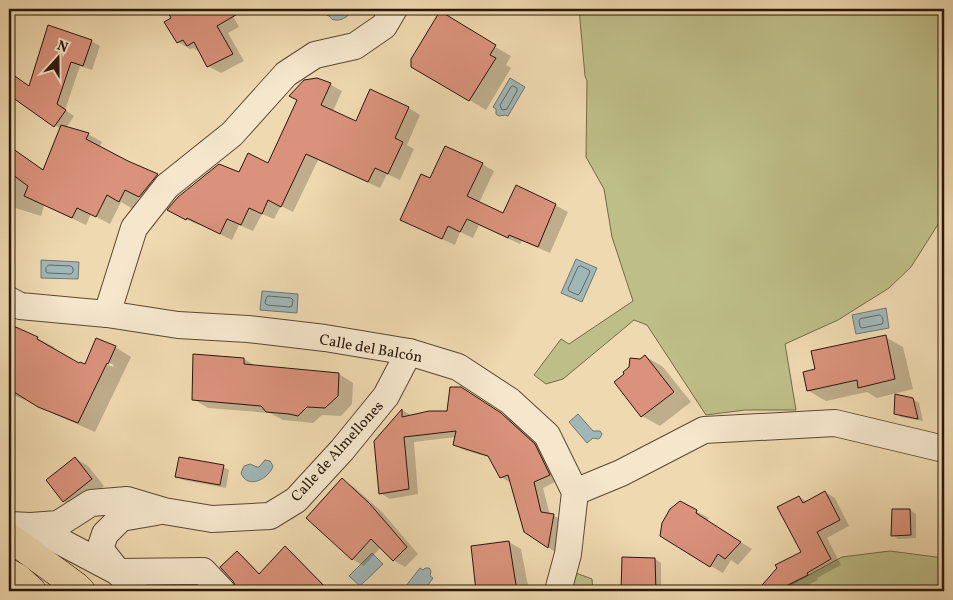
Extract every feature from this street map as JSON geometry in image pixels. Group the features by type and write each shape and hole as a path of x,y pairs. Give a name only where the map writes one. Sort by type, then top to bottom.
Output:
{"main road":[{"path":"16,530 81,591"},
{"path":"9,573 18,578 32,591"}],"street":[{"path":"107,314 134,228 167,186 232,134 286,74 315,55 355,46 384,26 394,9"},
{"name":"Calle del Balcón","path":"9,300 20,306 316,337 409,352 458,366 510,401 548,435 575,492"},
{"name":"Calle de Almellones","path":"16,530 58,524 91,503 127,500 164,511 212,519 270,516 296,500 342,450 386,396 409,352"},
{"path":"558,591 568,554 575,492 621,473 704,430 835,423 944,449"},
{"path":"135,591 100,548 105,534 121,518 164,511"},
{"path":"16,530 118,572 203,571 222,591"}],"green space":[{"path":"579,9 944,9 944,215 911,267 889,288 838,320 785,344 796,410 745,410 706,415 647,325 634,320 563,379 546,384 534,375 561,339 569,344 633,301 612,237 604,189 586,157 587,81"},
{"path":"890,551 944,558 944,591 779,591 842,557"},
{"path":"573,572 592,579 593,591 568,591"}],"water":[{"path":"315,9 353,9 346,17 338,20 319,14"},
{"path":"510,78 525,87 508,116 499,116 493,107"},
{"path":"576,259 597,268 582,302 561,293"},
{"path":"41,260 79,262 78,279 41,278"},
{"path":"262,291 298,294 297,313 260,310"},
{"path":"886,308 889,328 856,334 852,315"},
{"path":"578,414 593,431 600,431 602,434 600,438 593,438 587,443 569,422"},
{"path":"265,460 270,461 273,466 267,475 253,482 244,478 241,473 244,466 250,464 259,467"},
{"path":"372,553 383,564 360,586 349,576"},
{"path":"420,568 423,570 429,568 431,571 430,576 433,578 424,591 402,591"}],"building":[{"path":"166,9 246,9 217,26 233,54 207,67 194,42 187,46 183,40 177,43 164,22 171,18"},
{"path":"440,11 496,45 490,55 496,58 469,101 411,67 411,59"},
{"path":"48,25 92,40 83,66 71,62 57,104 66,110 54,127 9,95 9,72 29,86"},
{"path":"317,78 331,83 321,105 356,121 370,89 409,107 395,138 403,142 388,174 375,168 368,182 306,154 281,207 268,200 262,214 249,208 241,225 227,219 220,234 167,210 178,197 219,164 239,172 248,153 268,163 297,100 289,96 304,80"},
{"path":"61,125 89,133 86,139 158,174 139,197 125,190 119,202 107,195 96,217 77,208 72,218 24,196 28,186 9,172 9,146 43,170"},
{"path":"445,146 483,163 467,196 503,213 516,185 556,204 538,247 509,235 508,238 467,219 460,232 448,226 442,239 400,220 421,174 430,178"},
{"path":"9,324 38,337 37,339 79,363 85,364 96,338 116,346 78,423 38,407 9,389"},
{"path":"886,335 895,379 858,388 857,380 807,391 803,372 815,369 811,351"},
{"path":"193,354 244,358 244,364 339,373 338,396 325,408 307,407 298,416 266,412 261,406 192,400"},
{"path":"645,355 674,392 641,417 614,382 629,367 630,358 640,359"},
{"path":"450,387 461,387 501,413 535,444 550,475 534,482 541,512 554,514 548,548 524,532 508,475 500,478 488,456 453,445 456,431 404,437 409,489 379,494 374,441 402,409 402,417 429,411 447,411"},
{"path":"895,394 913,398 918,419 894,414"},
{"path":"75,457 92,479 63,502 46,480"},
{"path":"179,457 224,465 220,485 175,477"},
{"path":"342,478 370,504 407,547 393,561 371,539 352,560 306,518"},
{"path":"825,491 840,520 817,532 831,559 807,573 808,575 776,591 757,591 777,568 775,565 801,552 777,507 799,496 803,503"},
{"path":"680,501 697,510 696,513 741,542 725,559 718,554 710,567 660,536 662,523 670,509"},
{"path":"892,509 910,509 911,535 891,536"},
{"path":"509,541 517,591 476,591 471,546"},
{"path":"285,546 329,591 237,591 233,581 220,567 237,551 259,574"},
{"path":"622,557 655,558 656,591 621,591"}]}
